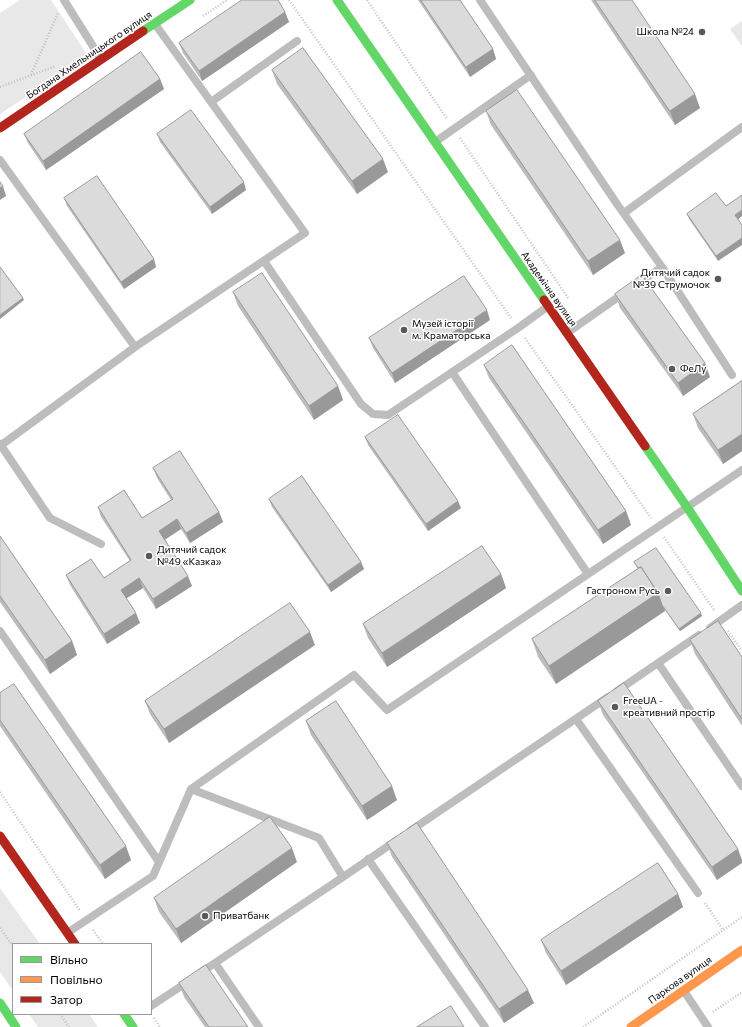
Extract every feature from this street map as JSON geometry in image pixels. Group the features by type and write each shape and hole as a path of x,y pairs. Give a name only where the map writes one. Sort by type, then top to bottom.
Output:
{"street":[{"name":"Богдана Хмельницького вулиця","path":"0,128 190,0"},
{"name":"Академічна вулиця","path":"337,0 687,508 742,591"},
{"path":"0,836 74,943"},
{"name":"Паркова вулиця","path":"632,1027 742,950"},
{"path":"0,1003 16,1027"}],"lane":[{"path":"480,0 662,267 732,375"},
{"path":"62,3 102,59"},
{"path":"101,544 50,518 0,445 135,347 305,233 155,24"},
{"path":"211,102 297,41"},
{"path":"435,142 530,75"},
{"path":"624,213 742,127"},
{"path":"0,160 135,347"},
{"path":"264,261 360,404 373,414 388,415 548,306"},
{"path":"567,333 662,267"},
{"path":"452,372 588,574"},
{"path":"67,933 153,876 191,789 354,675 387,710 742,470"},
{"path":"152,1005 742,605"},
{"path":"0,631 159,862"},
{"path":"658,662 742,786"},
{"path":"576,719 698,893"},
{"path":"191,789 319,838 343,877"},
{"path":"368,859 485,1027"},
{"path":"215,963 259,1027"},
{"path":"684,991 708,1027"}],"path":[{"path":"367,0 571,302"},
{"path":"31,75 62,3"},
{"path":"0,87 60,65"},
{"path":"0,792 102,943"},
{"path":"698,893 723,930"},
{"path":"583,1027 742,917"},
{"path":"0,928 12,945"},
{"path":"703,1019 742,992"},
{"path":"61,1015 69,1027"},
{"path":"152,1015 160,1027"}],"shaded area":[{"path":"20,0 51,0 88,56 0,114 0,13"},
{"path":"742,21 742,46 730,29"},
{"path":"0,888 39,943 12,943 12,990 0,972"},
{"path":"30,1015 90,1015 98,1027 38,1027"}],"building":[{"path":"242,0 278,0 285,12 199,71 179,43"},
{"path":"421,0 460,0 493,49 466,67"},
{"path":"595,0 632,0 695,94 670,111"},
{"path":"303,48 383,159 352,181 272,70"},
{"path":"141,52 160,79 43,161 24,134"},
{"path":"517,90 620,240 588,261 486,111"},
{"path":"191,110 244,182 210,207 157,134"},
{"path":"97,176 154,259 121,282 64,198"},
{"path":"716,193 726,206 742,195 742,210 735,215 742,225 742,238 716,256 687,214"},
{"path":"0,267 23,298 0,315"},
{"path":"262,273 338,386 309,406 233,292"},
{"path":"642,275 705,363 678,383 615,294"},
{"path":"464,276 487,310 392,373 369,338"},
{"path":"512,345 626,511 598,530 484,365"},
{"path":"742,381 742,434 718,450 693,414"},
{"path":"398,415 458,501 426,524 365,437"},
{"name":"Дитячий садок №49 «Казка»","path":"180,451 219,512 186,533 177,519 159,531 188,576 153,599 139,578 121,590 136,613 104,634 66,575 91,559 104,578 131,560 98,507 124,490 142,518 173,499 153,468"},
{"path":"302,476 361,562 328,585 269,499"},
{"path":"0,536 72,641 45,660 0,596"},
{"path":"482,546 501,574 382,653 363,624"},
{"name":"Гастроном Русь","path":"656,548 701,613 679,629 662,605 658,593 641,567 638,568 634,562"},
{"path":"641,567 658,593 549,666 532,639"},
{"path":"290,603 310,632 164,729 145,701"},
{"path":"718,621 742,657 742,719 690,640"},
{"path":"624,683 738,849 712,867 598,701"},
{"path":"14,684 126,846 100,865 0,720 0,693"},
{"path":"336,701 392,786 362,806 306,721"},
{"path":"270,817 292,848 176,929 154,898"},
{"path":"417,823 528,990 499,1009 387,843"},
{"path":"658,863 678,894 561,971 541,940"},
{"path":"206,965 248,1027 209,1027 179,983"},
{"path":"451,1006 464,1027 417,1027"}],"traffic: fast":[{"path":"143,31 190,0"},
{"path":"337,0 544,300"},
{"path":"645,446 742,591"},
{"path":"0,1003 16,1027"},
{"path":"125,1015 133,1027"}],"traffic: slow":[{"path":"631,1027 742,950"}],"traffic: jam":[{"path":"0,128 143,31"},
{"path":"544,300 645,446"},
{"path":"0,836 74,943"}],"place":[{"name":"Школа №24","path":"702,32"},
{"name":"Дитячий садок №39 Струмочок","path":"718,279"},
{"name":"Музей історії м. Краматорська","path":"404,330"},
{"name":"ФеЛу","path":"672,369"},
{"name":"Дитячий садок №49 «Казка»","path":"149,556"},
{"name":"Гастроном Русь","path":"668,591"},
{"name":"FreeUA - креативний простір","path":"615,707"},
{"name":"Приватбанк","path":"205,916"}]}
